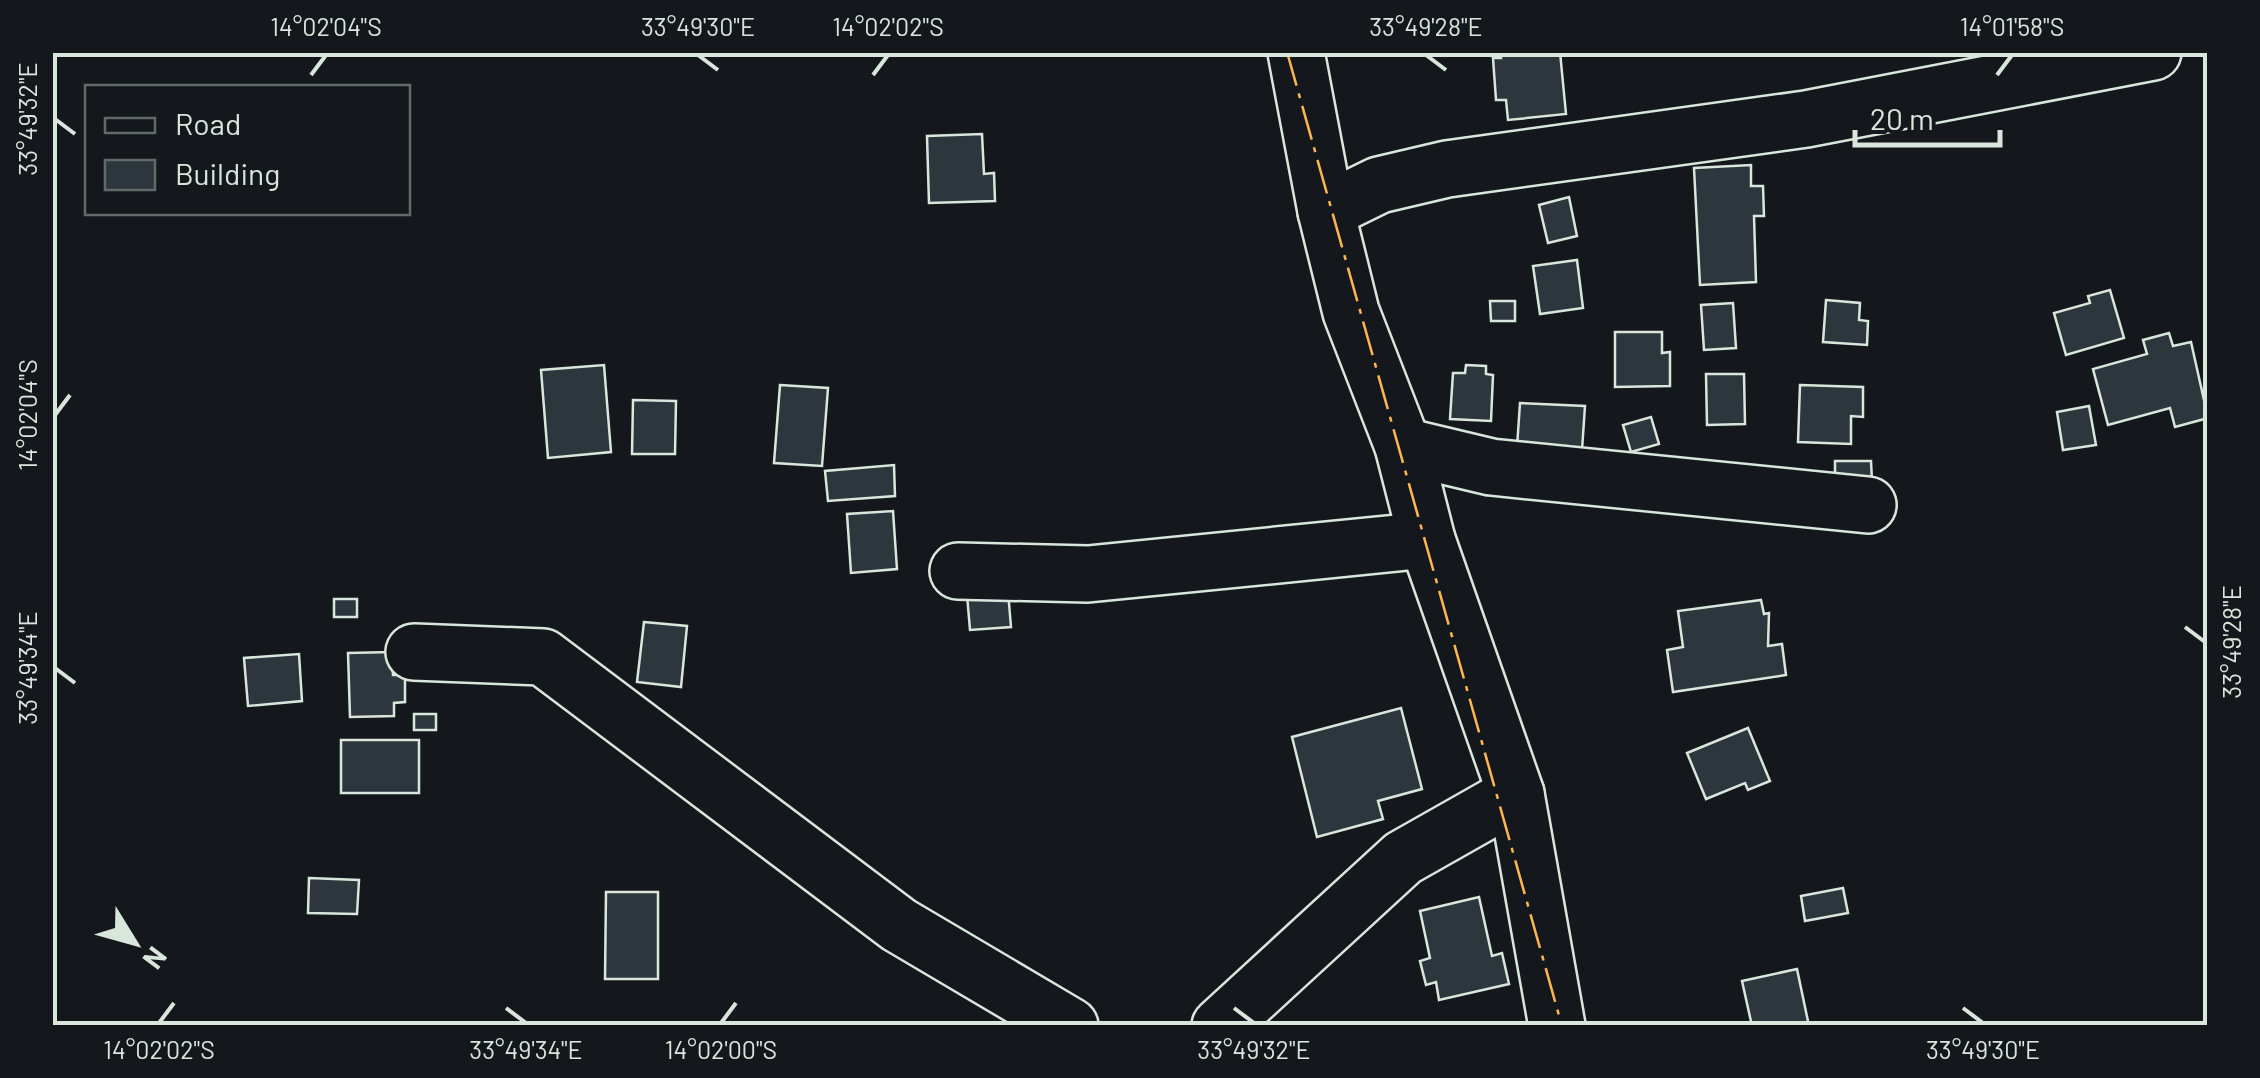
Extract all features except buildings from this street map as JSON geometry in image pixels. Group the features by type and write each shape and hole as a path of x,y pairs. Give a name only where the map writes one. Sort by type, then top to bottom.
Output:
{"street":[{"path":"1296,52 1326,211 1351,312 1404,446 1427,540 1516,794 1558,1026"},
{"path":"1326,211 1379,185 1447,169 1806,119 2154,52"},
{"path":"1404,446 1491,467 1868,505"},
{"path":"958,571 1088,574 1427,540"},
{"path":"414,652 543,658 899,925 1070,1026"},
{"path":"1220,1026 1403,858 1516,794"}],"power":[{"path":"1287,52 1562,1026"}]}
